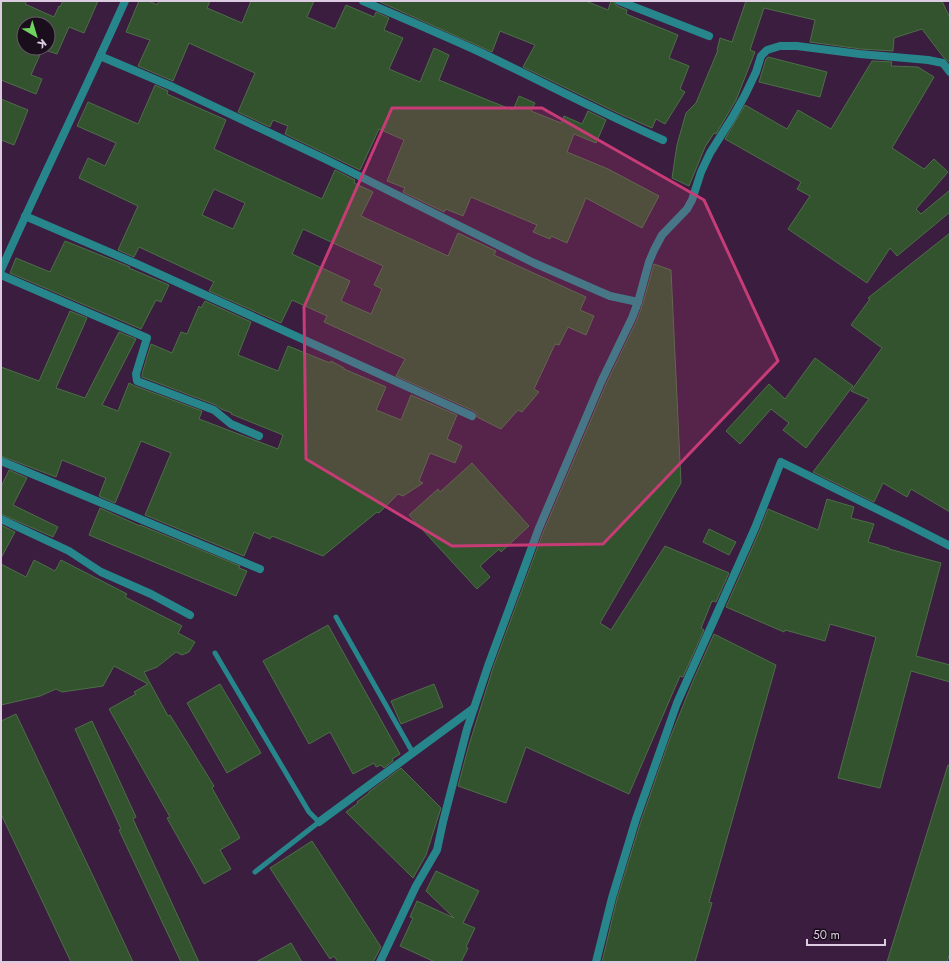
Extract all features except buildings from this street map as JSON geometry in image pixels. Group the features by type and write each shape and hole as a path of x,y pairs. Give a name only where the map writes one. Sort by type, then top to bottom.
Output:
{"street":[{"path":"1,270 125,1"},
{"path":"363,1 481,53 622,122 663,140"},
{"path":"619,1 709,36"},
{"path":"380,962 416,886 437,850 467,729 488,666 539,528 602,380 632,318 649,262 662,235 687,209 692,200 701,172 710,153 745,96 756,72 761,56 767,50 780,46 797,46 860,54 928,60 943,63 950,72"},
{"path":"100,56 180,90 325,159 534,263 610,296 638,302"},
{"path":"25,216 137,264 472,416"},
{"path":"1,275 147,338 136,374 137,381 214,410 231,424 259,436"},
{"path":"1,460 260,569"},
{"path":"596,962 612,898 636,819 677,703 755,528 781,462 950,546"},
{"path":"1,519 68,551 101,572 151,594 190,615"},
{"path":"319,822 474,708"}],"lane":[{"path":"336,617 413,753"},
{"path":"215,653 309,812 319,822 255,872"}],"highlighted area":[{"path":"392,108 542,108 704,200 778,361 603,544 452,546 306,459 304,307"}]}
